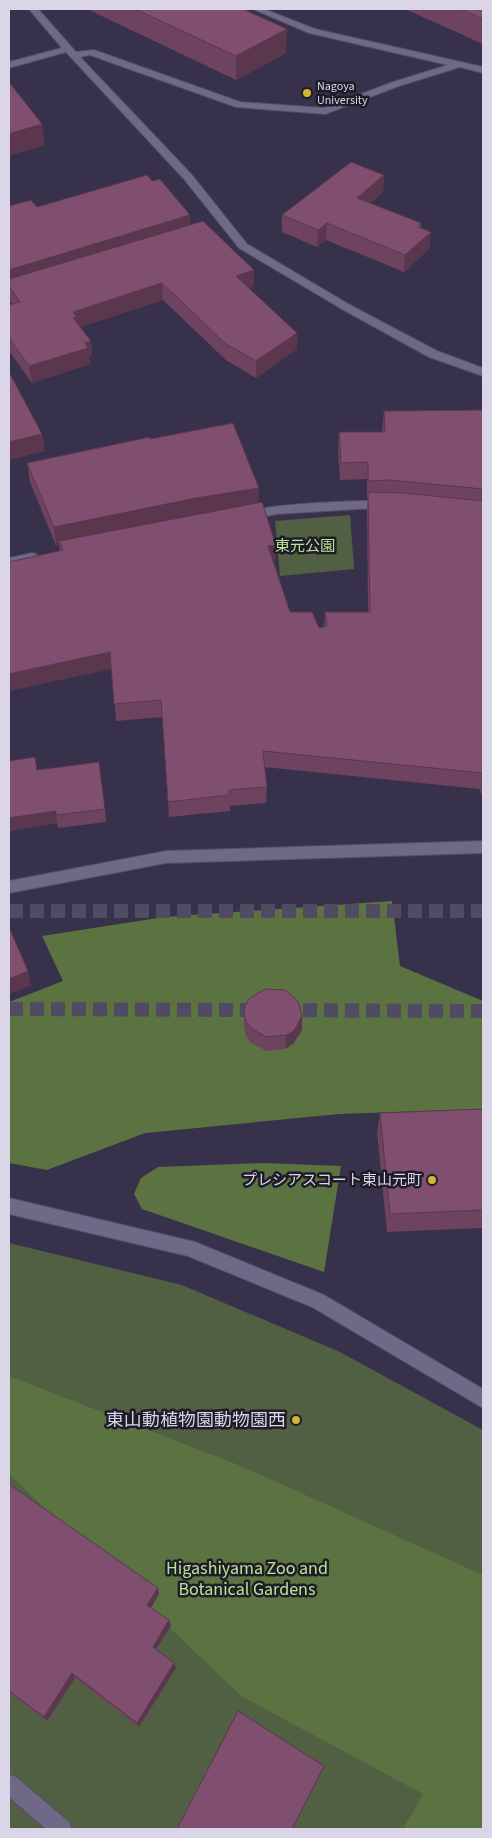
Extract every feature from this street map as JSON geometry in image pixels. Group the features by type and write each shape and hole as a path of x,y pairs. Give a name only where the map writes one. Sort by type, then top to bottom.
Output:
{"street":[{"path":"33,9 188,177 221,226 243,246 346,307 433,354 483,372"},
{"path":"257,9 312,31 483,70"},
{"path":"9,65 71,52 91,52 239,106 325,111 396,84 460,64"},
{"path":"238,517 277,510 375,503 404,505"},
{"path":"9,562 46,554"},
{"path":"9,887 166,858 483,847"},
{"path":"9,1206 190,1248 318,1301 483,1399"},
{"path":"9,1784 62,1829"}],"green space":[{"name":"東元公園","path":"350,515 354,569 280,576 275,521"},
{"path":"392,901 400,966 483,1001 483,1109 339,1114 145,1133 47,1170 9,1163 9,1002 63,981 42,936 164,917"},
{"path":"263,1163 341,1166 324,1272 142,1209 134,1194 141,1178 158,1167"},
{"name":"Higashiyama Zoo and Botanical Gardens","path":"9,1243 182,1285 340,1352 483,1430 483,1829 9,1829"},
{"path":"9,1376 241,1466 483,1575 483,1829 403,1829 423,1794 241,1696 9,1474"}],"building":[{"path":"135,9 243,9 287,29 236,56"},
{"path":"461,9 483,9 483,19"},
{"path":"9,82 42,124 9,134"},
{"path":"351,162 384,175 357,198 421,223 418,227 431,232 405,255 327,223 318,230 282,215"},
{"path":"147,175 152,181 160,179 190,215 9,270 9,206 31,200 37,207"},
{"path":"203,221 254,270 236,276 297,333 256,361 226,344 162,283 73,312 77,317 73,318 91,341 85,343 88,348 29,366 9,338 9,305 20,302 9,286 9,279"},
{"path":"9,372 42,434 9,442"},
{"path":"483,410 483,489 390,480 368,481 368,462 341,463 339,432 385,432 384,411"},
{"path":"233,423 259,488 196,498 54,527 27,463 150,437 150,439"},
{"path":"368,492 403,493 483,501 483,773 263,751 267,787 229,790 229,795 168,802 161,700 114,704 110,652 9,674 9,562 63,550 59,541 262,502 276,545 268,546 290,612 312,612 319,628 327,626 325,612 370,612"},
{"path":"35,757 37,770 99,762 105,809 56,815 56,811 9,818 9,761"},
{"path":"9,927 28,971 9,979"},
{"path":"265,989 285,990 298,1001 302,1016 294,1031 286,1035 267,1037 252,1029 246,1022 244,1014 245,1005 250,998"},
{"name":"プレシアスコート東山元町","path":"483,1109 483,1210 390,1214 380,1113"},
{"path":"9,1484 158,1588 147,1605 169,1620 153,1647 174,1663 137,1723 72,1673 44,1717 9,1691"},
{"path":"238,1711 324,1766 292,1829 177,1829"}],"tunnel":[{"path":"9,911 483,911"},
{"path":"9,1009 483,1011"}],"place":[{"name":"Nagoya University","path":"307,93"},
{"name":"プレシアスコート東山元町","path":"432,1180"},
{"name":"東山動植物園動物園西","path":"296,1420"}]}
